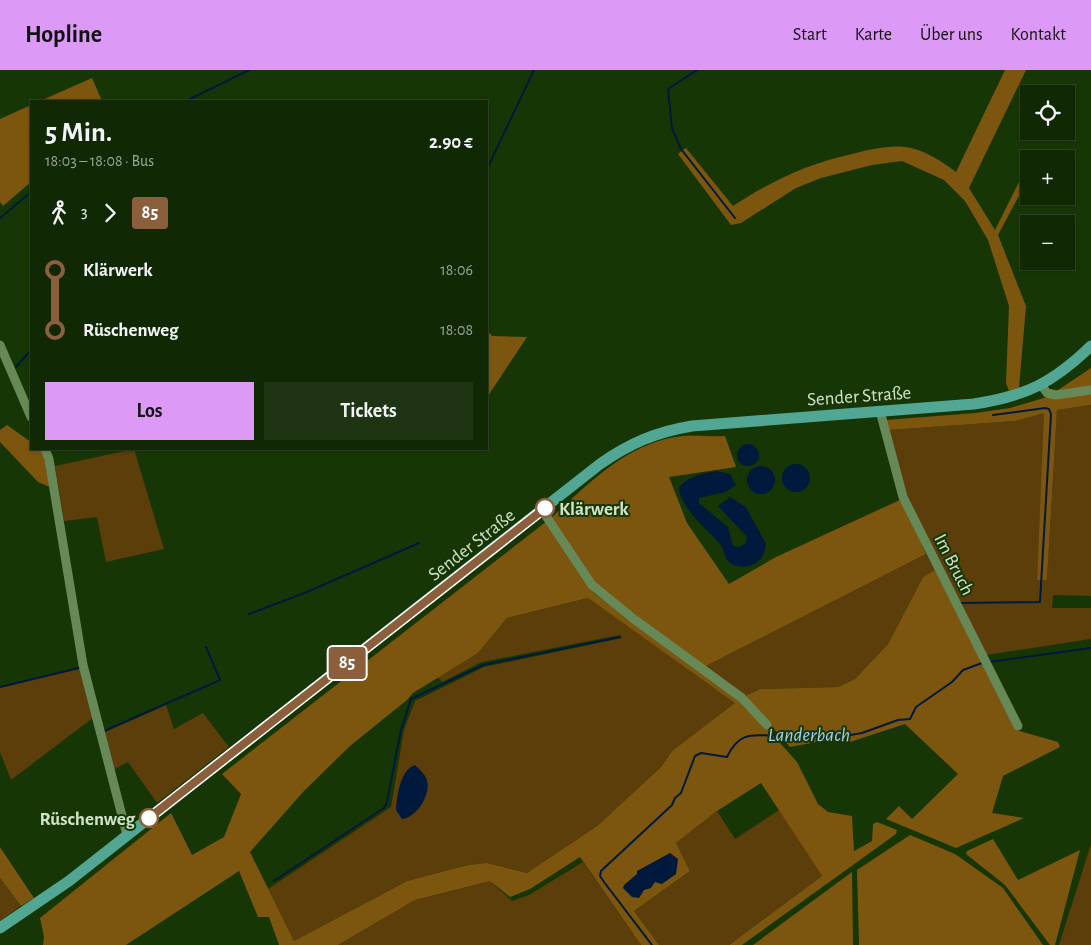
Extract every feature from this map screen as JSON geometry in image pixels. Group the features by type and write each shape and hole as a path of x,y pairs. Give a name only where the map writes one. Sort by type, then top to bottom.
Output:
{"main road":[{"name":"Sender Straße","path":"0,928 69,881 612,456 655,434 692,426 974,404 1007,399 1042,386 1063,372 1091,346"}],"street":[{"path":"0,345 30,415"},
{"path":"1042,386 1047,393 1056,395 1091,390"},
{"name":"Im Bruch","path":"880,411 903,497 1018,726"},
{"path":"46,450 50,458 83,665 127,835"},
{"path":"542,510 592,586 742,698 766,725"}],"shaded area":[{"path":"1005,70 1026,70 969,188 995,230 1020,180 1020,194 998,235 1026,306 1019,388 1009,391 1006,383 1009,306 988,240 965,201 944,180 902,161 872,165 821,178 796,188 741,223 731,225 678,154 686,148 733,206 775,181 805,168 878,148 898,147 919,150 956,172"},
{"path":"92,78 102,100 42,100"},
{"path":"30,105 30,183 3,206 0,202 0,119"},
{"path":"490,333 492,336 527,337 488,396 488,334"},
{"path":"1091,368 1091,388 1055,392"},
{"path":"1091,393 1091,405 1057,410 1047,580 1037,580 1044,413 1016,421 888,430 886,420 975,413 1010,408 1047,397"},
{"path":"1091,405 1091,596 1053,595 1052,608 1091,608 1091,639 986,655 906,497 888,430 1016,421 1045,412 1037,580 1047,580 1057,410"},
{"path":"7,425 30,441 30,450 44,450 52,488 38,482 0,442 0,430"},
{"path":"725,436 736,467 669,477 687,523 729,584 776,557 902,499 926,554 704,667 597,585 551,518 607,468 639,449 675,437"},
{"path":"134,450 164,549 106,562 97,517 64,521 55,466"},
{"path":"547,521 594,593 741,699 797,762 818,804 828,812 852,816 854,851 872,841 873,824 877,822 897,830 896,834 742,945 729,945 822,876 761,783 717,811 676,843 690,871 634,911 659,945 641,945 580,857 530,889 510,897 490,881 415,900 338,945 279,945 269,917 258,917 239,871 126,945 43,945 44,937 40,918 171,813 192,855 224,837 241,794 222,774","holes":["588,598 735,703 672,751 661,767 597,826 527,873 487,863 468,865 407,881 294,941 250,852 304,791 350,746 413,693 478,653 507,618"]},
{"path":"926,554 935,570 923,577 888,644 855,679 838,687 760,689 745,696 704,667"},
{"path":"935,570 1016,730 1058,742 1060,747 1003,776 992,813 1024,818 956,848 886,819 899,806 912,819 958,774 905,724 850,742 822,741 790,747 745,696 760,689 838,687 855,679 888,644 923,577"},
{"path":"588,598 736,703 672,751 661,767 597,826 527,873 487,863 468,865 407,881 294,941 268,889 391,807 404,730 415,701 484,667 622,638 620,635 482,662 442,682 438,677 478,653 507,618"},
{"path":"81,668 94,717 11,780 0,752 0,688"},
{"path":"166,705 174,729 203,713 229,747 157,803 128,762 113,770 103,733"},
{"path":"779,810 822,876 729,945 659,945 634,911 690,871 676,843 717,811 735,839"},
{"path":"910,835 955,854 1003,888 1043,945 859,945 857,870"},
{"path":"993,839 1018,880 1080,850 1055,945 1050,945 1005,885 966,854 967,851"},
{"path":"1091,844 1091,945 1059,945"},
{"path":"0,847 34,898 21,906 0,878"},
{"path":"583,862 641,945 338,945 415,900 490,881 512,901 529,895"},
{"path":"852,872 853,945 753,945"},
{"path":"0,878 21,906 0,921"}],"water":[{"path":"748,444 758,451 759,455 752,465 748,466 738,459 737,455 744,445"},
{"path":"796,464 806,468 810,478 806,488 796,492 786,488 782,478 786,468"},
{"path":"761,466 771,470 775,480 771,490 761,494 751,490 747,480 751,470"},
{"path":"716,471 730,474 736,485 726,492 699,498 699,503 728,527 733,546 739,547 746,543 747,537 718,506 730,497 746,507 766,544 764,554 756,563 741,567 727,560 721,545 702,526 684,503 679,487 687,480 698,475"},
{"path":"415,765 426,779 427,793 417,810 407,818 402,819 396,810 398,791 406,772"},
{"path":"670,853 678,859 676,874 662,884 655,882 651,888 644,890 639,898 632,897 623,888 637,874 637,871"}],"waterway":[{"path":"188,100 249,70"},
{"path":"488,167 534,70"},
{"path":"697,70 668,89 672,128 681,149 735,218"},
{"path":"0,218 30,193"},
{"path":"16,367 30,351"},
{"path":"961,603 1040,602 1051,414 1049,409 1045,408 993,415"},
{"path":"249,614 307,592 419,543"},
{"path":"274,881 384,808 387,802 401,730 411,699 483,665 620,637"},
{"path":"104,731 220,680 206,647"},
{"name":"Landerbach","path":"989,662 1091,648"},
{"name":"Landerbach","path":"652,945 604,882 600,876 601,871 672,805 675,798 681,793 695,756 701,753 727,757 740,739 748,736 780,735 789,732 803,736 823,734 839,737 862,733 898,720 910,719 916,707 952,682 963,670 982,663"},
{"path":"0,687 79,668"}],"bus line":[{"name":"85","path":"149,818 545,508"}],"place":[{"name":"Klärwerk","path":"545,508"},
{"name":"Rüschenweg","path":"149,818"}]}
